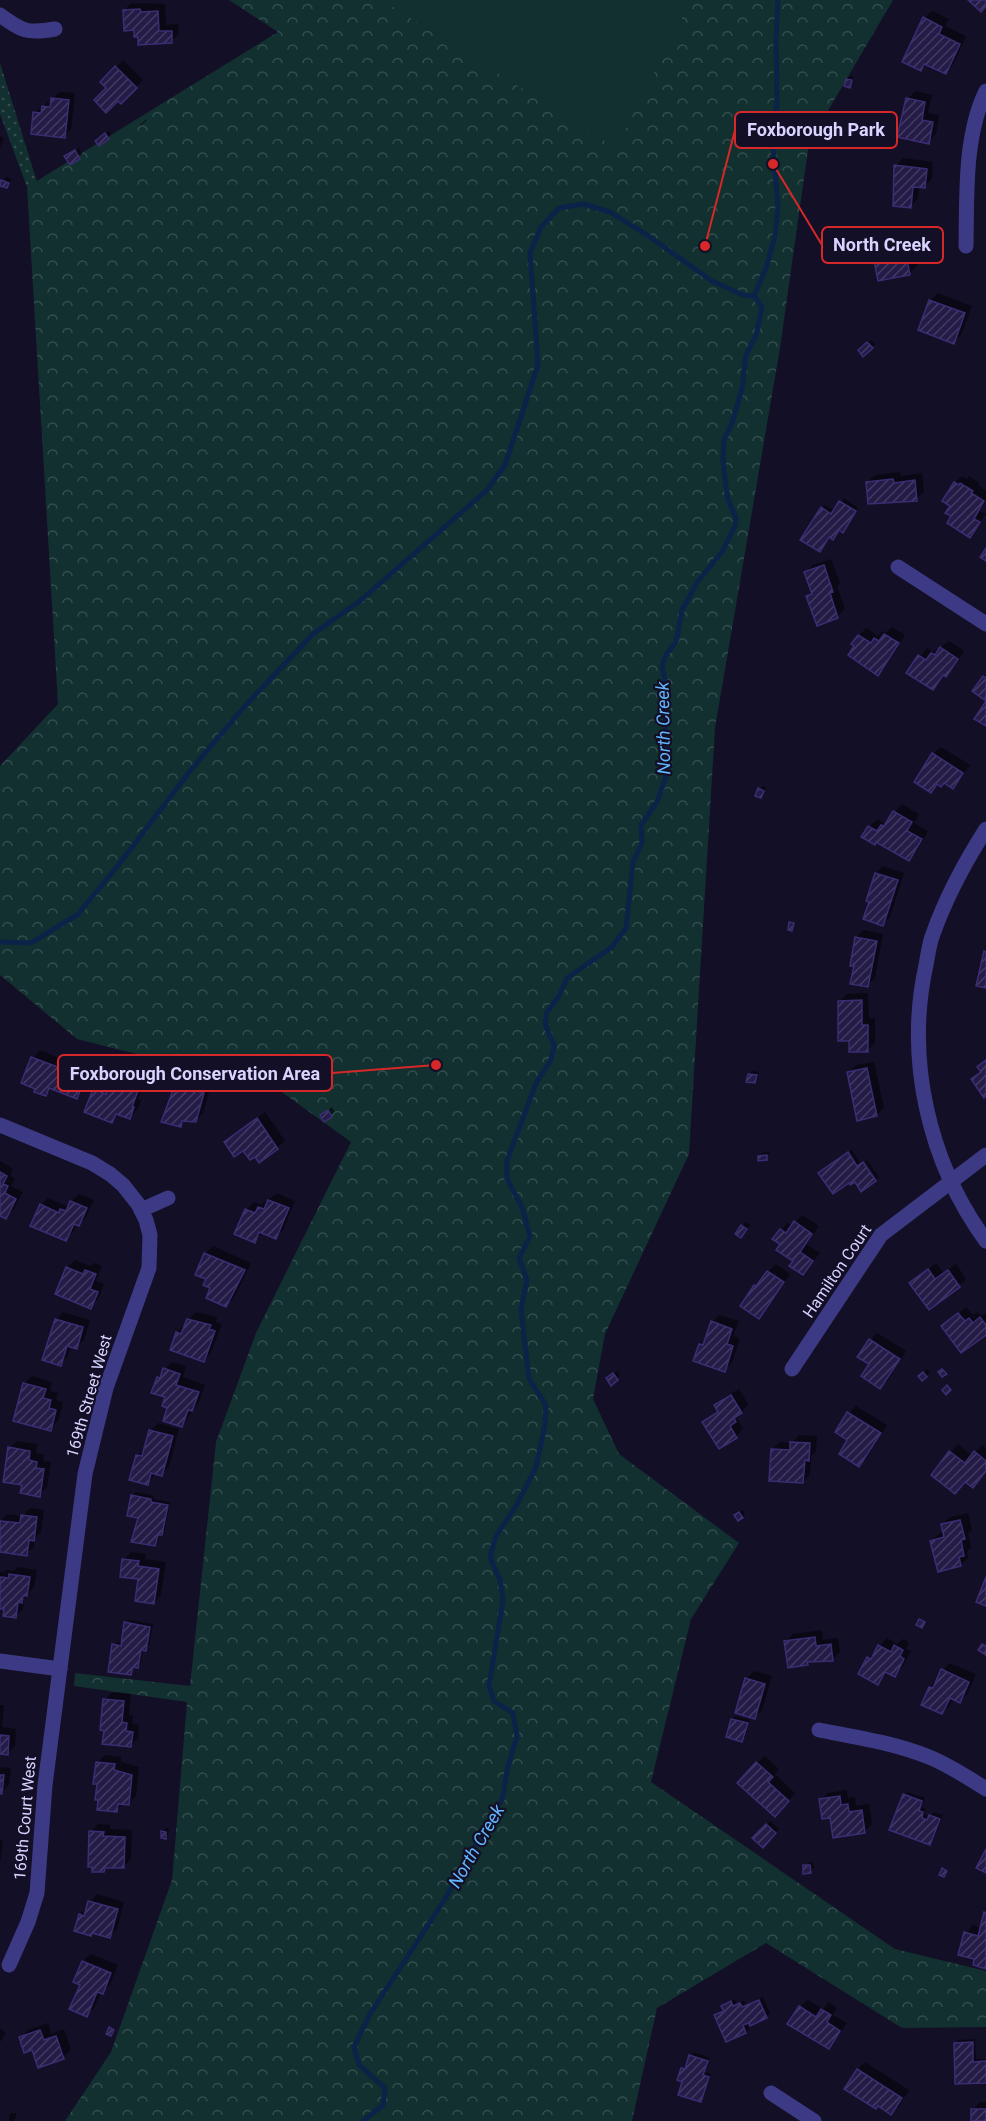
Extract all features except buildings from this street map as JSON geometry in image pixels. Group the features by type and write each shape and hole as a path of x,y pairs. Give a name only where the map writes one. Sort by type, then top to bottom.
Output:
{"street":[{"path":"0,15 21,30 41,32 55,29"},
{"path":"966,246 968,162 980,103 986,91"},
{"path":"898,567 986,624"},
{"path":"986,829 963,865 932,935 921,987 918,1028 919,1060 935,1145 950,1181 974,1225 986,1241"},
{"name":"169th Street West","path":"0,1125 110,1173 123,1185 141,1210 150,1235 149,1268 106,1388 93,1434 85,1474 60,1669"},
{"name":"Hamilton Court","path":"792,1369 881,1235 986,1155"},
{"path":"141,1210 168,1198"},
{"path":"0,1661 60,1669"},
{"name":"169th Court West","path":"9,1965 28,1922 37,1893 45,1785 60,1669"},
{"path":"819,1730 883,1743 929,1757 986,1789"},
{"path":"771,2093 814,2121"}],"green space":[{"path":"229,0 893,0 809,143 780,348 715,728 689,1154 605,1334 593,1399 619,1454 739,1543 691,1619 651,1782 895,1949 986,1971 986,2027 902,2028 766,1943 657,2008 632,2121 65,2121 111,2052 172,1880 187,1702 74,1686 75,1673 190,1686 216,1442 256,1333 351,1142 279,1090 77,1039 0,975 0,766 58,704 27,187 278,32"},
{"path":"382,0 691,0 616,148"},
{"path":"0,63 37,182 27,187 0,114"}],"waterway":[{"name":"North Creek","path":"754,296 766,268 775,236 778,207 772,134 777,105 778,0"},
{"path":"0,942 31,943 78,914 190,771 244,707 313,634 361,600 487,490 505,465 538,365 530,253 541,227 559,208 583,204 610,212 712,281 743,295 754,296"},
{"name":"North Creek","path":"363,2121 383,2105 385,2088 359,2065 354,2047 370,2014 445,1899 503,1797 507,1770 517,1736 513,1713 494,1701 489,1686 503,1600 500,1580 490,1557 496,1536 516,1506 536,1467 545,1425 546,1405 529,1379 521,1309 527,1280 519,1258 530,1236 522,1207 507,1179 507,1161 536,1083 551,1060 554,1045 545,1024 547,1012 559,996 567,978 612,947 626,928 633,862 642,843 641,825 657,802 667,774 669,759 665,733 665,679 662,667 665,656 676,642 682,610 698,581 722,552 735,526 736,518 728,500 725,480 724,440 732,423 742,389 746,355 756,336 762,307 754,296"}],"place":[{"name":"North Creek","path":"773,164"},
{"name":"Foxborough Park","path":"705,246"},
{"name":"Foxborough Conservation Area","path":"436,1065"}]}
